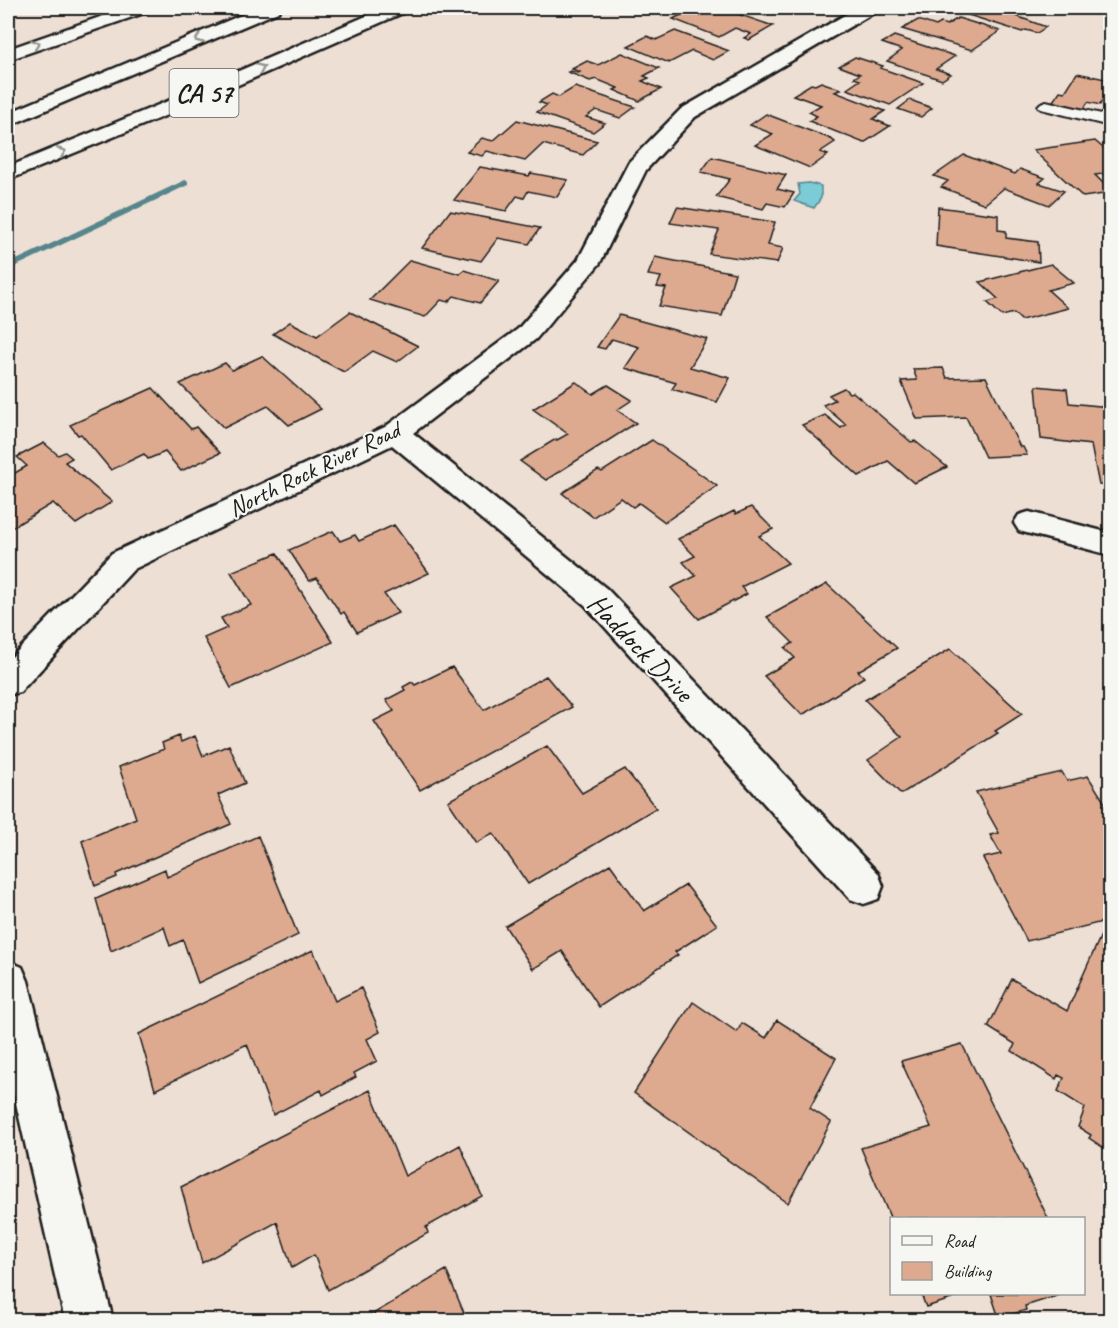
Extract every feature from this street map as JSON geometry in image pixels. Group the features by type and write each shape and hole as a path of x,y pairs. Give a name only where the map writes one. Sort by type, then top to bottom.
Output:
{"main road":[{"path":"8,55 141,8"},
{"name":"CA 57","path":"8,120 272,8"},
{"name":"CA 57","path":"8,174 192,98 399,8"},
{"name":"North Rock River Road","path":"8,682 123,561 395,433 527,334 588,263 637,167 688,113 870,8"},
{"name":"Haddock Drive","path":"395,433 596,597 864,886"},
{"path":"1029,523 1110,544"},
{"path":"8,981 89,1320"}],"lane":[{"path":"1046,106 1110,121"}],"water":[{"path":"809,183 821,186 821,198 814,208 794,201 800,194 798,184"}],"building":[{"path":"704,8 720,8 773,26 749,40 744,38 751,34 735,28 719,37 673,19"},
{"path":"742,8 787,8 777,13 770,11 763,15"},
{"path":"787,8 810,8 801,13"},
{"path":"971,8 1026,9 1016,16 1046,27 1037,33 1026,30 1022,32 962,13"},
{"path":"958,18 1000,31 972,50 902,29 918,20 936,26 941,23 947,25"},
{"path":"675,31 729,51 713,60 692,51 669,63 628,46 647,36 656,40"},
{"path":"894,36 955,56 936,69 951,74 942,80 887,61 902,50 882,43"},
{"path":"622,53 659,68 644,76 649,78 642,81 661,89 639,101 614,90 618,88 596,79 590,81 568,72 578,73 580,72 572,69 587,61 598,65"},
{"path":"855,57 923,83 890,105 847,89 860,80 854,78 860,74 839,66"},
{"path":"1077,73 1110,80 1110,103 1102,101 1100,105 1088,102 1082,112 1051,104 1060,91 1065,92"},
{"path":"821,82 841,89 835,92 885,111 873,119 890,126 864,143 809,121 817,116 809,112 821,105 793,95 811,84"},
{"path":"575,87 635,107 620,118 596,110 586,117 605,123 593,132 537,112 547,105 539,102 552,94 559,97"},
{"path":"910,100 932,108 921,117 898,109"},
{"path":"766,114 835,142 820,152 828,155 810,168 755,145 773,134 750,125"},
{"path":"517,120 597,141 583,155 543,144 525,161 487,151 482,156 467,152 482,138 493,141"},
{"path":"1095,141 1110,154 1110,165 1107,166 1110,173 1095,175 1110,190 1110,193 1083,197 1033,150"},
{"path":"964,155 1015,174 1020,169 1045,178 1039,183 1064,191 1049,205 1004,188 985,204 941,187 948,181 934,176"},
{"path":"712,157 786,175 777,189 794,193 785,207 767,203 763,209 716,197 730,179 701,172"},
{"path":"480,167 568,180 557,197 528,191 524,198 517,196 506,211 454,200"},
{"path":"677,207 775,222 768,245 783,248 777,263 709,254 719,230 670,223"},
{"path":"938,207 998,215 998,230 1006,231 1006,238 1038,242 1039,262 936,246"},
{"path":"450,211 540,228 529,244 498,238 481,261 422,248"},
{"path":"655,257 735,273 722,316 659,306 666,288 657,287 661,277 648,275"},
{"path":"410,260 460,274 464,270 499,281 480,303 454,296 448,302 441,300 425,317 370,300"},
{"path":"1051,264 1074,283 1048,290 1068,308 1021,320 1014,313 1002,316 987,302 998,299 980,282"},
{"path":"350,312 418,346 397,362 373,351 344,372 273,334 290,322 317,336"},
{"path":"619,315 707,339 690,367 730,378 717,402 672,389 676,383 625,368 639,347 612,339 605,349 597,347"},
{"path":"262,356 321,409 289,425 268,406 224,428 180,384 225,363 232,370"},
{"path":"943,368 947,378 986,377 1020,447 1023,447 1027,455 985,457 966,417 917,419 901,381 917,380 913,369"},
{"path":"576,382 593,394 608,385 632,400 617,410 636,423 546,480 520,461 568,434 533,409"},
{"path":"1036,386 1067,389 1069,403 1110,407 1110,486 1099,485 1091,445 1041,439"},
{"path":"153,388 191,429 196,427 220,453 181,471 165,452 148,459 144,454 111,470 81,434 78,435 70,425"},
{"path":"844,388 849,393 853,392 911,442 915,441 947,467 914,483 888,461 859,476 802,425 825,415 841,428 846,425 823,405 835,400 829,395"},
{"path":"652,440 717,486 665,522 639,503 633,507 621,498 593,517 562,493 598,470 602,472"},
{"path":"44,443 58,455 65,452 72,458 65,462 112,502 76,524 53,503 8,530 8,477 27,466 17,457"},
{"path":"751,507 773,529 759,536 788,563 741,587 747,594 699,619 671,588 696,576 683,562 695,556 678,539 734,511 736,514"},
{"path":"394,525 429,573 384,594 398,613 357,632 344,612 341,614 317,578 309,581 289,550 333,531 340,541 355,535 359,541"},
{"path":"277,553 333,642 231,688 204,638 227,628 221,618 251,605 231,572"},
{"path":"827,584 897,648 858,671 864,677 802,715 764,676 795,658 785,648 793,643 767,617"},
{"path":"950,649 1022,714 995,731 998,733 901,794 868,760 902,737 865,700"},
{"path":"452,667 484,710 546,676 572,707 420,790 374,721 394,711 386,700 405,690 403,687 412,682 415,685"},
{"path":"179,736 181,742 195,736 203,756 229,745 245,783 218,795 231,824 116,874 117,877 95,886 82,841 136,818 119,767 164,749 162,743"},
{"path":"547,746 582,793 625,769 656,808 528,884 493,833 476,843 448,801"},
{"path":"1062,772 1067,781 1088,776 1110,811 1110,920 1027,941 983,858 1001,854 990,835 999,833 976,792"},
{"path":"258,836 298,935 198,983 183,940 170,946 164,927 111,951 96,899 165,869 167,877"},
{"path":"610,864 644,911 686,885 717,925 675,952 678,955 599,1007 562,951 533,969 505,926"},
{"path":"1102,933 1110,937 1110,1152 1089,1138 1091,1135 1078,1127 1085,1108 1058,1091 1064,1078 1058,1075 1056,1079 1012,1051 1015,1044 988,1027 1012,979 1067,1011"},
{"path":"313,950 335,1001 361,988 380,1032 367,1039 377,1061 354,1073 356,1077 323,1095 321,1090 273,1115 247,1044 155,1090 139,1034"},
{"path":"693,1002 737,1032 742,1023 766,1038 777,1020 836,1058 810,1108 831,1122 788,1203 634,1093"},
{"path":"962,1044 1048,1217 890,1217 861,1148 931,1127 901,1061"},
{"path":"370,1090 405,1176 460,1145 482,1196 426,1227 428,1233 328,1290 314,1255 292,1268 277,1222 202,1263 181,1187"},
{"path":"446,1270 467,1320 363,1320"},
{"path":"921,1295 964,1295 926,1307"},
{"path":"991,1295 1060,1295 1025,1306 1026,1310 999,1318"}],"waterway":[{"path":"8,267 185,183"}]}
